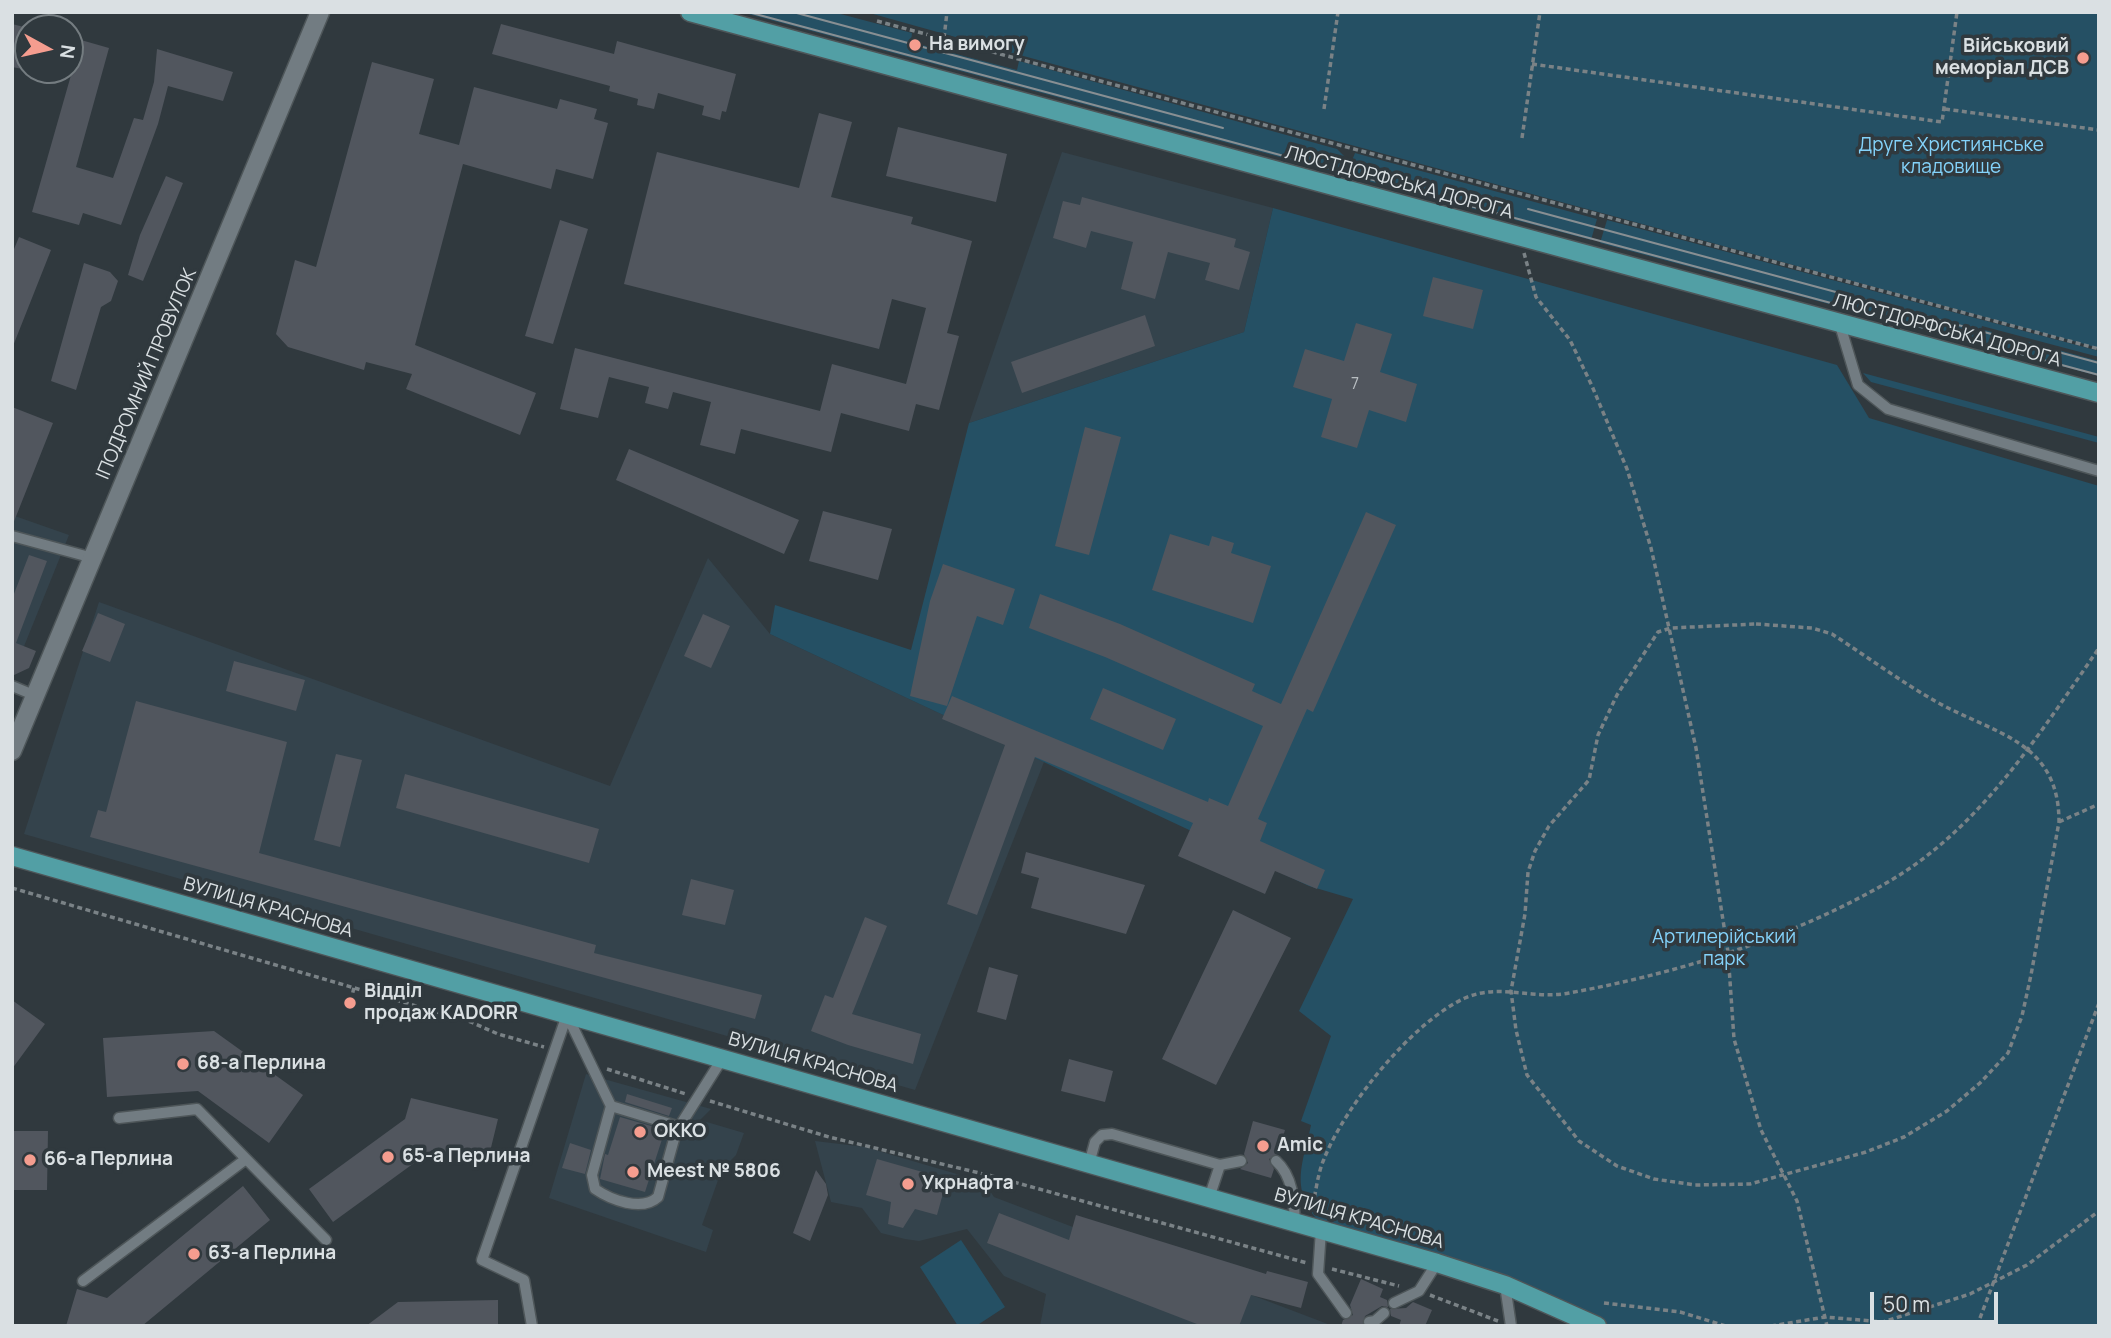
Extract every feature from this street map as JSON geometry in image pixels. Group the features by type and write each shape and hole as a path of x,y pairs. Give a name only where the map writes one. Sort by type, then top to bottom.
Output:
{"main road":[{"name":"ЛЮСТДОРФСЬКА ДОРОГА","path":"690,12 2099,393"},
{"name":"ВУЛИЦЯ КРАСНОВА","path":"12,856 1437,1263 1505,1285 1586,1323"}],"street":[{"name":"ІПОДРОМНИЙ ПРОВУЛОК","path":"12,751 320,12"}],"lane":[{"path":"1840,325 1858,385 1888,409 2099,471"},
{"path":"12,536 93,558"},
{"path":"12,685 36,696"},
{"path":"567,1015 611,1106 592,1175 595,1189 605,1195 638,1205 651,1204 658,1197 680,1127 722,1059"},
{"path":"532,1326 524,1280 481,1258 567,1015"},
{"path":"611,1106 680,1127"},
{"path":"119,1118 197,1109 326,1240"},
{"path":"1089,1164 1096,1142 1102,1135 1112,1133 1220,1165 1241,1161"},
{"path":"83,1281 246,1159"},
{"path":"1276,1161 1286,1173 1294,1200 1295,1223"},
{"path":"1209,1198 1220,1165"},
{"path":"1321,1230 1318,1274 1346,1313"},
{"path":"1394,1303 1419,1291 1437,1263"},
{"path":"1505,1285 1506,1324"},
{"path":"1369,1322 1375,1321 1384,1313"}],"path":[{"path":"944,38 947,12"},
{"path":"1324,109 1338,12"},
{"path":"1522,138 1540,12"},
{"path":"1532,64 1942,122 1958,12"},
{"path":"877,21 2099,349"},
{"path":"1944,109 2099,130"},
{"path":"1520,238 1536,297 1570,340 1627,470 1671,628 1696,748 1728,952 1734,1039 1761,1130 1797,1201 1827,1326"},
{"path":"1756,624 1812,628 1832,634 1936,702 1997,729 2030,749 2050,778 2059,802 2059,822 2028,989 2008,1053 1980,1083 1947,1111 1904,1137 1866,1152 1750,1184 1695,1185 1654,1179 1617,1166 1579,1141 1527,1075 1516,1030 1511,992 1525,914 1528,872 1535,851 1549,826 1588,780 1598,735 1616,695 1658,632 1671,628 1756,624"},
{"path":"1312,1205 1323,1161 1342,1123 1371,1080 1429,1024 1463,999 1484,992 1552,996 1570,993 1728,952 1767,940 1886,884 1910,869 1961,825 2030,749 2099,648"},
{"path":"2059,822 2099,804"},
{"path":"12,888 354,988 550,1049"},
{"path":"351,1001 354,988"},
{"path":"1977,1326 2099,1003"},
{"path":"590,1063 829,1137 992,1176 1419,1291 1506,1324"},
{"path":"1771,1326 1825,1317 1883,1322 1994,1284 2027,1265 2099,1211"},
{"path":"1604,1303 1679,1312 1726,1326"}],"shaded area":[{"path":"1062,152 1273,208 1244,332 969,423"},
{"path":"12,515 69,535 12,676"},
{"path":"708,558 770,634 1044,762 915,1090 24,834 99,602 610,786"},
{"path":"586,1074 711,1109 700,1120 744,1133 736,1155 722,1169 702,1225 713,1230 706,1252 549,1198"},
{"path":"815,1141 865,1147 984,1182 994,1197 1333,1326 1040,1326 1046,1294 1004,1276 967,1229 919,1241 905,1239 881,1233 862,1208 831,1202"}],"green space":[{"path":"741,12 833,12 912,33 911,42 1017,70 1019,61 1337,149 1345,157 1339,173"},
{"name":"Друге Християнське кладовище","path":"866,12 2099,12 2099,348 1016,54"},
{"path":"1355,153 1597,219 1591,240 1353,177 1349,168"},
{"name":"Артилерійський парк","path":"1273,208 1837,365 1869,418 2099,486 2099,1326 1608,1326 1582,1310 1322,1225 1305,1201 1302,1189 1302,1166 1311,1125 1301,1121 1331,1036 1299,1011 1353,899 1309,886 770,634 775,605 911,650 969,423 1244,332"},
{"path":"1607,220 2099,351 2099,357 1982,326 1981,329 2099,361 2099,376 1600,243"},
{"path":"1863,373 2099,437 2099,443 1871,382"},
{"path":"961,1240 1005,1307 976,1326 958,1326 920,1267"}],"building":[{"path":"12,24 14,67 12,67"},
{"path":"501,24 614,54 617,41 736,74 726,112 722,111 720,120 702,115 704,106 658,93 654,109 637,105 638,99 609,91 610,86 492,54"},
{"path":"84,41 109,48 76,167 113,178 134,118 143,120 154,82 157,49 233,72 223,101 168,86 158,124 121,225 83,213 79,225 32,212 68,84 84,84"},
{"path":"372,62 434,79 419,134 459,145 474,87 557,109 560,99 597,109 594,119 608,123 593,179 556,169 551,189 463,164 415,345 536,393 520,435 406,389 412,374 366,362 364,370 288,347 276,334 295,260 316,267"},
{"path":"819,113 852,122 831,197 913,217 911,224 972,241 947,333 959,336 939,410 916,404 909,431 841,413 831,452 741,429 735,454 700,445 711,402 673,392 668,409 645,403 649,387 609,377 598,418 560,409 575,348 820,411 832,364 906,384 926,308 892,299 879,349 624,284 657,152 799,188"},
{"path":"898,127 1007,154 996,202 886,176"},
{"path":"166,176 183,183 143,281 128,275 140,235"},
{"path":"1082,197 1236,239 1234,247 1250,252 1239,290 1205,280 1210,263 1168,252 1155,299 1121,289 1133,242 1091,231 1086,248 1053,238 1063,201 1080,205"},
{"path":"560,220 588,229 553,344 525,336"},
{"path":"19,237 51,250 13,346 12,254"},
{"path":"84,263 110,272 118,281 111,301 101,307 76,390 51,381"},
{"path":"1433,277 1483,290 1473,329 1423,316"},
{"path":"1145,315 1155,346 1022,393 1011,362"},
{"path":"1356,323 1392,334 1380,372 1417,384 1406,422 1369,410 1357,448 1321,437 1332,399 1293,387 1305,349 1344,361"},
{"path":"12,407 53,423 13,524 12,523"},
{"path":"1085,427 1121,437 1089,555 1055,546"},
{"path":"629,449 799,520 784,554 616,480"},
{"path":"823,511 892,529 878,580 809,561"},
{"path":"1366,512 1396,525 1313,712 1307,709 1258,819 1267,823 1260,841 1325,870 1317,889 1275,871 1265,894 1178,856 1193,823 1035,757 977,915 947,904 1005,745 942,719 952,696 1208,802 1209,798 1228,806 1263,726 1105,657 1029,628 1040,594 1120,624 1255,684 1252,691 1281,704"},
{"path":"1170,534 1209,546 1212,536 1234,543 1231,553 1271,566 1253,623 1152,590"},
{"path":"29,555 47,561 16,643 36,651 29,668 12,676 12,599"},
{"path":"943,564 1015,589 1003,625 977,616 947,706 910,696 930,601"},
{"path":"98,613 125,624 110,662 82,651"},
{"path":"703,614 730,626 711,668 684,656"},
{"path":"234,661 305,680 296,711 226,691"},
{"path":"1103,688 1176,719 1163,750 1090,719"},
{"path":"136,701 287,742 259,853 596,945 594,953 762,995 755,1019 90,837 98,810 106,812"},
{"path":"336,754 362,760 340,847 314,840"},
{"path":"405,774 599,829 589,863 396,808"},
{"path":"1026,852 1145,885 1126,934 1031,908 1039,878 1021,873"},
{"path":"691,879 734,890 725,925 682,915"},
{"path":"1233,910 1291,938 1216,1085 1162,1059"},
{"path":"865,917 887,926 852,1014 921,1034 913,1064 811,1031 825,995 833,998"},
{"path":"989,967 1018,975 1006,1020 977,1012"},
{"path":"12,1000 45,1024 12,1069"},
{"name":"68-а Перлина","path":"214,1031 303,1095 269,1143 198,1091 107,1097 103,1038"},
{"path":"1069,1059 1113,1071 1105,1102 1061,1091"},
{"path":"627,1094 672,1108 669,1116 625,1102"},
{"name":"65-а Перлина","path":"411,1098 498,1119 487,1164 432,1150 333,1222 309,1189 405,1119"},
{"name":"ОККО","path":"620,1117 665,1130 645,1192 600,1179 605,1154 608,1155"},
{"name":"Amic","path":"1253,1121 1285,1130 1278,1154 1269,1159 1274,1169 1271,1178 1240,1169 1248,1163 1244,1154"},
{"name":"66-а Перлина","path":"12,1131 48,1131 47,1190 12,1190"},
{"path":"570,1143 591,1150 585,1174 562,1168"},
{"name":"Укрнафта","path":"877,1159 947,1179 937,1215 915,1209 903,1228 888,1224 891,1202 866,1195"},
{"path":"816,1170 826,1184 828,1195 810,1241 793,1233"},
{"name":"63-а Перлина","path":"243,1186 270,1220 142,1326 66,1326 77,1289 107,1298"},
{"path":"999,1213 1069,1240 1076,1215 1266,1274 1267,1271 1308,1282 1301,1308 1251,1295 1239,1326 1202,1326 987,1243"},
{"path":"1361,1279 1383,1289 1380,1297 1387,1300 1388,1307 1382,1306 1365,1316 1363,1326 1341,1326 1343,1320 1353,1315 1350,1305"},
{"path":"498,1300 498,1326 366,1326 398,1302"},
{"path":"1413,1302 1432,1310 1425,1326 1399,1326 1401,1320 1391,1316 1390,1309 1406,1308"}],"tram line":[{"path":"748,12 2099,375"},
{"path":"793,12 1223,128"},
{"path":"1528,209 2099,363"}],"place":[{"name":"На вимогу","path":"915,45"},
{"name":"Військовий меморіал ДСВ","path":"2083,58"},
{"name":"Відділ продаж KADORR","path":"350,1003"},
{"name":"68-а Перлина","path":"183,1064"},
{"name":"ОККО","path":"640,1132"},
{"name":"Amic","path":"1263,1146"},
{"name":"65-а Перлина","path":"388,1157"},
{"name":"66-а Перлина","path":"30,1160"},
{"name":"Meest № 5806","path":"633,1172"},
{"name":"Укрнафта","path":"908,1184"},
{"name":"63-а Перлина","path":"194,1254"}]}
